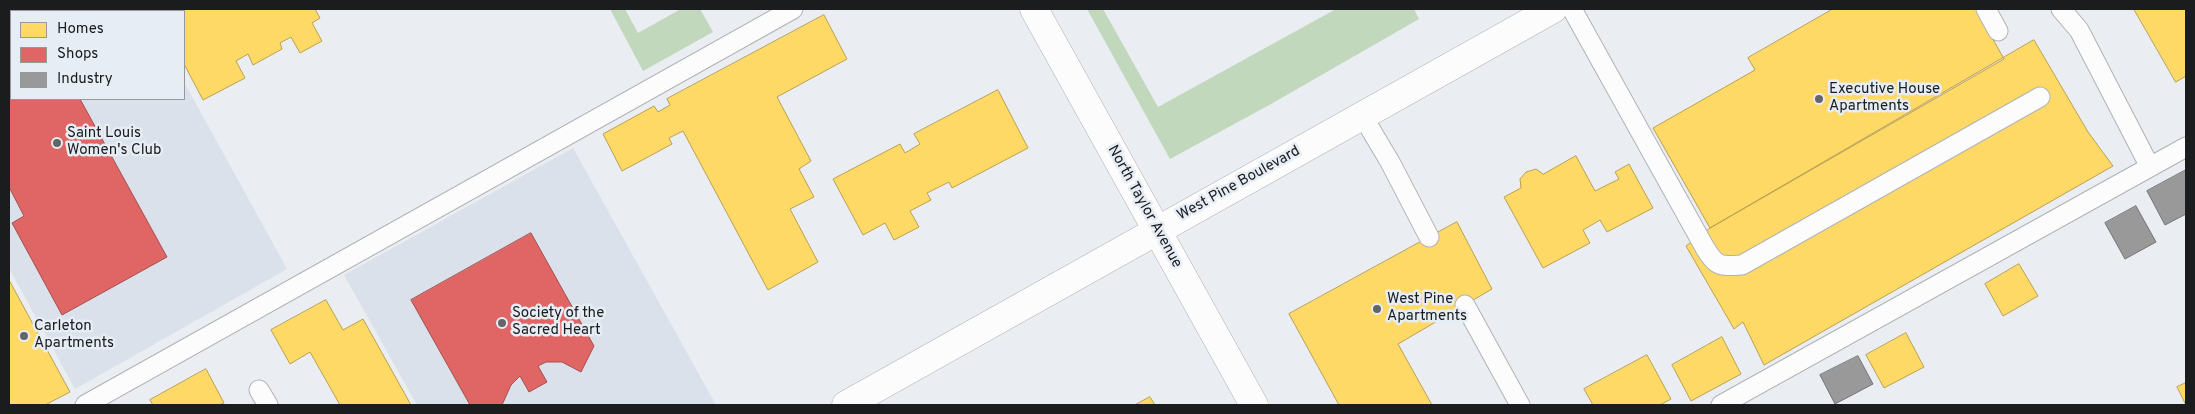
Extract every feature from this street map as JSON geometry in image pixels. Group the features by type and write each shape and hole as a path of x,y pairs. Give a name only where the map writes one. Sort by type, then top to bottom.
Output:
{"street":[{"name":"North Taylor Avenue","path":"1034,9 1254,405"},
{"name":"West Pine Boulevard","path":"846,405 1553,9"}],"lane":[{"path":"85,405 793,9"},
{"path":"1572,9 1713,262 1722,266 1742,265 2040,96"},
{"path":"1986,9 1998,31"},
{"path":"2061,9 2079,30 2150,167"},
{"path":"1362,115 1390,162 1429,237"},
{"path":"1721,405 2186,147"},
{"path":"1465,304 1520,405"}],"shaded area":[{"path":"9,9 143,9 10,10 10,100 185,100 185,84 287,269 75,389 9,268"},
{"path":"573,148 716,405 417,405 344,275"}],"green space":[{"path":"610,9 625,9 638,33 681,9 700,9 713,32 643,71"},
{"path":"1087,9 1103,9 1158,107 1336,9 1414,9 1419,19 1271,104 1170,159"}],"building: Homes":[{"path":"315,9 320,18 312,23 322,41 300,53 291,37 280,43 282,49 253,65 248,54 236,61 245,78 203,100 185,66 185,10 144,10"},
{"name":"Executive House Apartments","path":"1833,9 1976,9 2004,59 1710,228 1653,128 1755,70 1748,58"},
{"path":"2134,9 2186,9 2186,76 2176,82"},
{"path":"824,15 847,59 777,97 811,161 799,169 814,197 790,209 818,262 768,290 683,131 669,138 672,144 622,171 603,134 654,106 658,112 670,105 667,99"},
{"path":"2034,40 2088,132 2113,166 1764,365 1743,322 1734,329 1686,246 1710,228"},
{"path":"998,90 1028,148 952,188 949,182 927,193 931,200 910,211 919,227 894,240 885,223 863,235 833,179 900,144 905,153 920,144 914,134"},
{"path":"1576,156 1595,191 1619,179 1615,172 1629,164 1653,208 1607,232 1600,220 1583,230 1590,243 1543,268 1504,197 1521,188 1520,179 1526,172 1536,169 1543,174"},
{"name":"West Pine Apartments","path":"1457,222 1492,289 1398,344 1432,405 1339,405 1289,314"},
{"path":"2019,264 2038,296 2003,316 1985,284"},
{"name":"Carleton Apartments","path":"9,280 70,392 45,405 9,405"},
{"path":"326,300 343,330 363,319 411,405 340,405 310,352 290,364 271,330"},
{"path":"1906,333 1924,367 1884,388 1866,355"},
{"path":"1722,337 1741,374 1691,401 1672,365"},
{"path":"1647,355 1671,399 1660,405 1593,405 1584,389"},
{"path":"206,369 224,403 219,405 153,405 150,400"},
{"path":"2186,383 2186,405 2177,387"},
{"path":"1150,397 1155,405 1135,405"}],"building: Shops":[{"name":"Saint Louis Women's Club","path":"9,42 10,100 81,100 167,257 62,315 12,223 24,216 9,187"},
{"name":"Society of the Sacred Heart","path":"531,233 594,346 581,372 562,362 546,362 538,366 547,382 529,392 520,376 511,385 502,405 470,405 411,300"}],"building: Industry":[{"path":"2186,170 2186,214 2165,225 2147,191"},
{"path":"2136,206 2156,242 2125,259 2105,223"},
{"path":"1858,356 1873,384 1835,404 1820,375"}],"place":[{"name":"Executive House Apartments","path":"1819,99"},
{"name":"Saint Louis Women's Club","path":"57,143"},
{"name":"West Pine Apartments","path":"1377,309"},
{"name":"Society of the Sacred Heart","path":"502,323"},
{"name":"Carleton Apartments","path":"24,336"}]}
